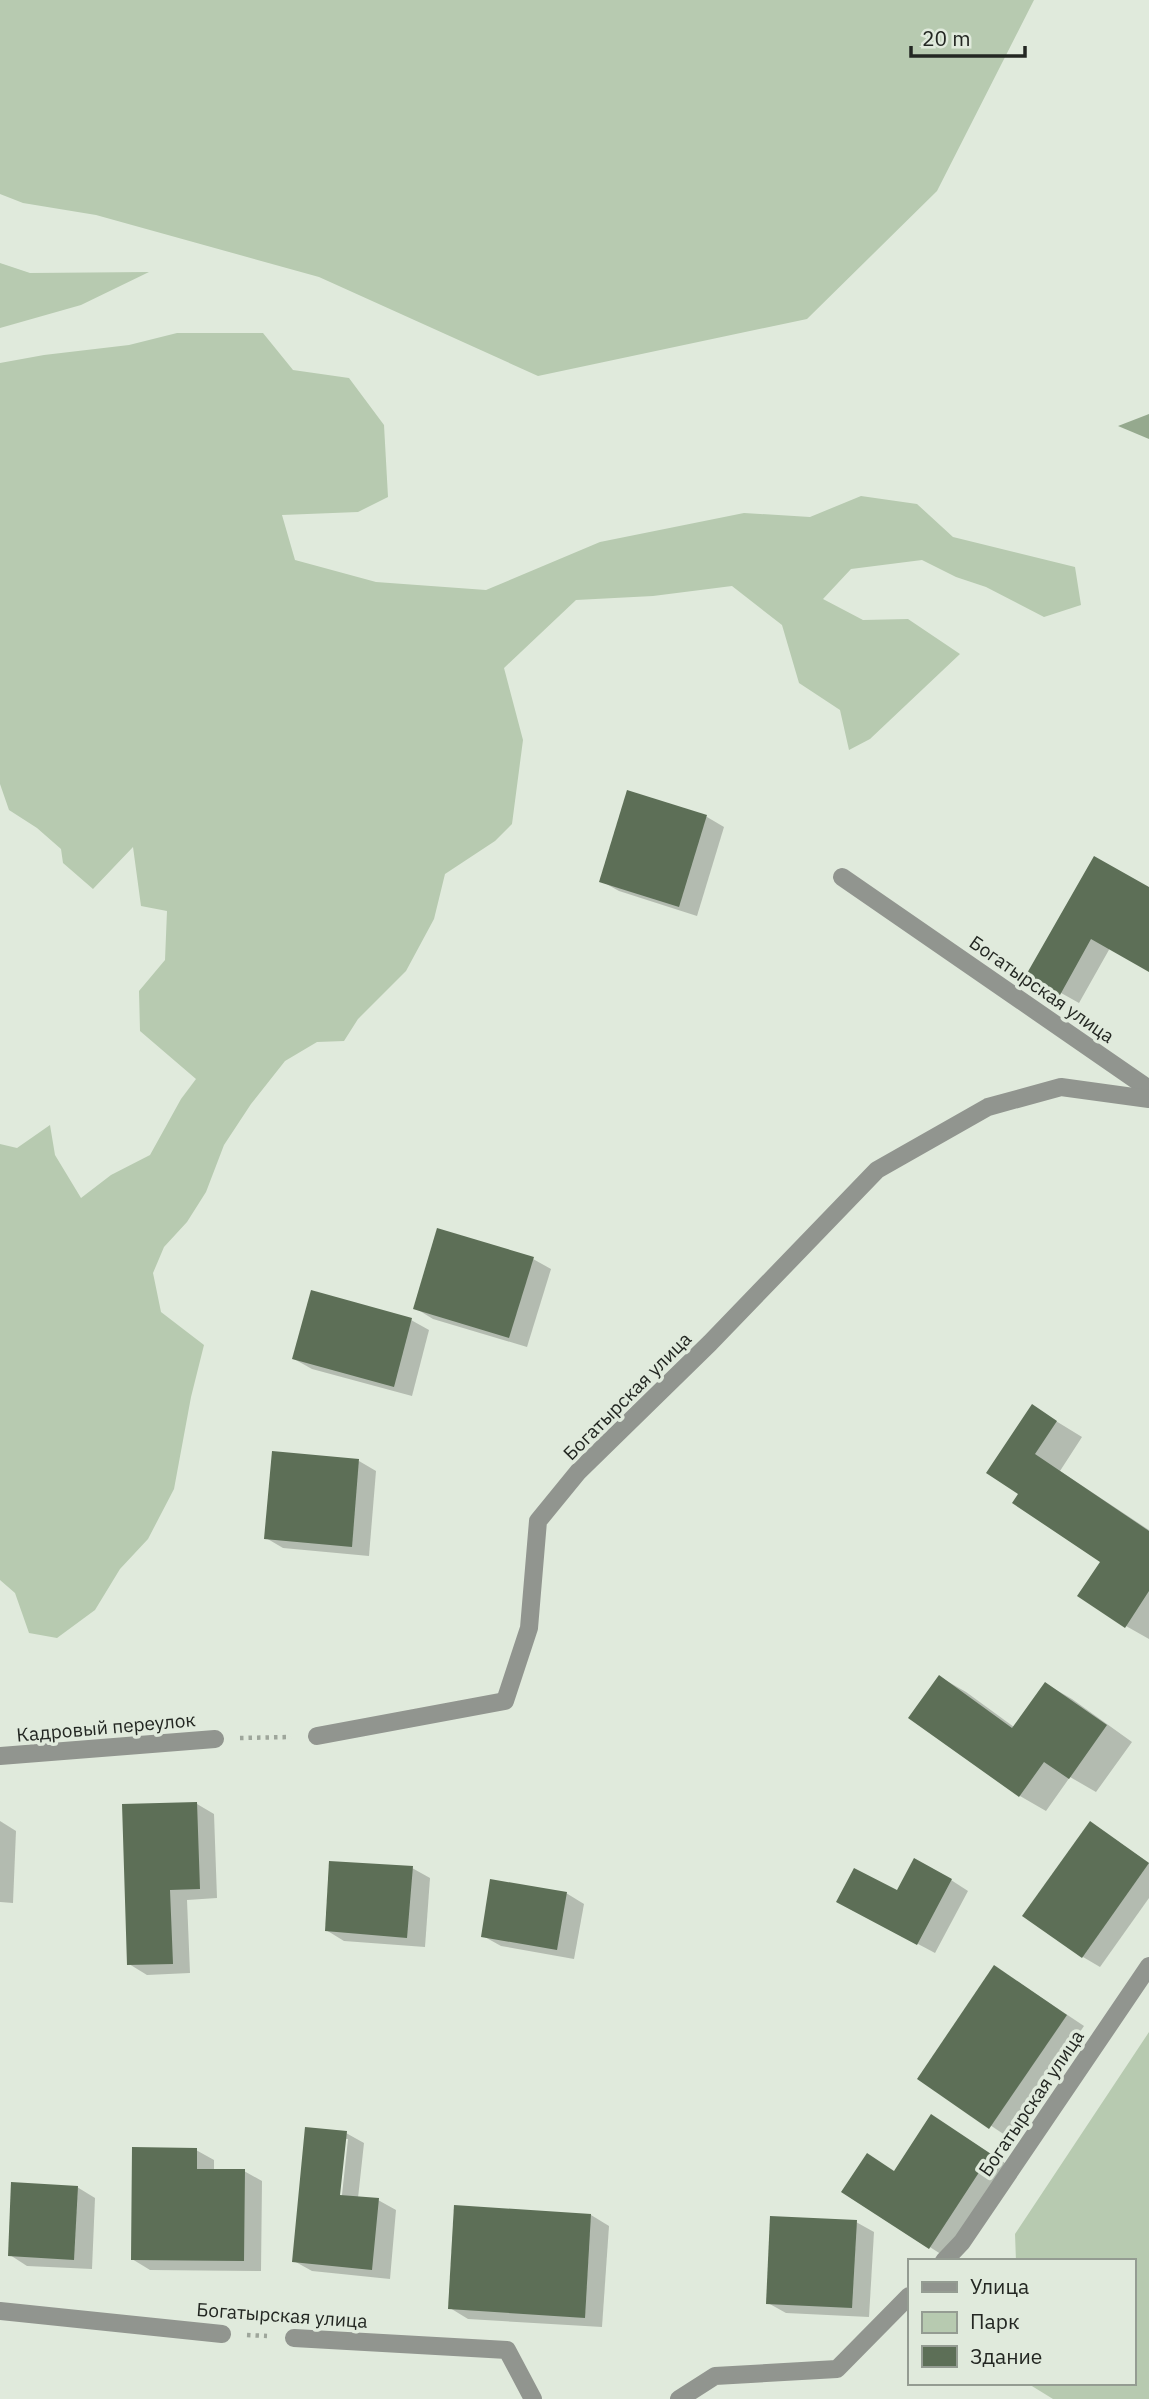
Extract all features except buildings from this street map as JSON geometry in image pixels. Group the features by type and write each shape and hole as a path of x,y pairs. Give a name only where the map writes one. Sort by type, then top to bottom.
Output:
{"street":[{"name":"Богатырская улица","path":"842,877 1149,1088"},
{"name":"Богатырская улица","path":"317,1736 505,1701 529,1628 538,1521 578,1472 710,1343 877,1170 988,1107 1061,1087 1149,1099"},
{"name":"Кадровый переулок","path":"0,1756 215,1739"},
{"name":"Богатырская улица","path":"946,2259 962,2242 1149,1966"},
{"path":"679,2399 715,2376 837,2369 908,2297"},
{"name":"Богатырская улица","path":"0,2311 222,2334"},
{"name":"Богатырская улица","path":"294,2338 507,2350 533,2399"}],"path":[{"path":"215,1739 317,1736"},
{"name":"Богатырская улица","path":"222,2334 294,2338"}],"green space":[{"path":"0,0 1034,0 937,191 807,319 538,376 319,277 96,215 23,203 0,194"},
{"path":"0,263 30,273 149,272 81,305 0,328"},
{"path":"177,333 263,333 293,370 349,378 384,425 388,497 358,512 282,515 295,560 376,582 486,590 600,542 744,513 810,517 861,496 917,504 953,537 1075,567 1081,605 1044,617 986,587 956,577 922,560 851,569 823,599 863,620 908,619 960,654 870,739 849,750 840,710 799,683 782,625 732,586 653,596 576,600 504,668 523,740 512,824 495,841 445,874 434,919 406,971 358,1019 344,1041 317,1042 285,1061 251,1104 224,1145 206,1192 187,1222 164,1247 153,1273 161,1312 204,1345 191,1397 174,1489 148,1539 120,1569 95,1610 57,1638 29,1633 15,1593 0,1580 0,1144 17,1148 50,1125 55,1155 81,1198 111,1175 150,1155 181,1099 196,1079 140,1031 139,991 165,960 167,911 141,906 133,847 93,889 63,863 61,849 37,828 9,810 0,784 0,363 129,345"},
{"path":"1149,2032 1149,2399 1053,2399 1030,2385 1135,2385 1135,2259 1016,2259 1015,2234"}],"shaded area":[{"path":"1149,414 1149,439 1118,426"}]}
